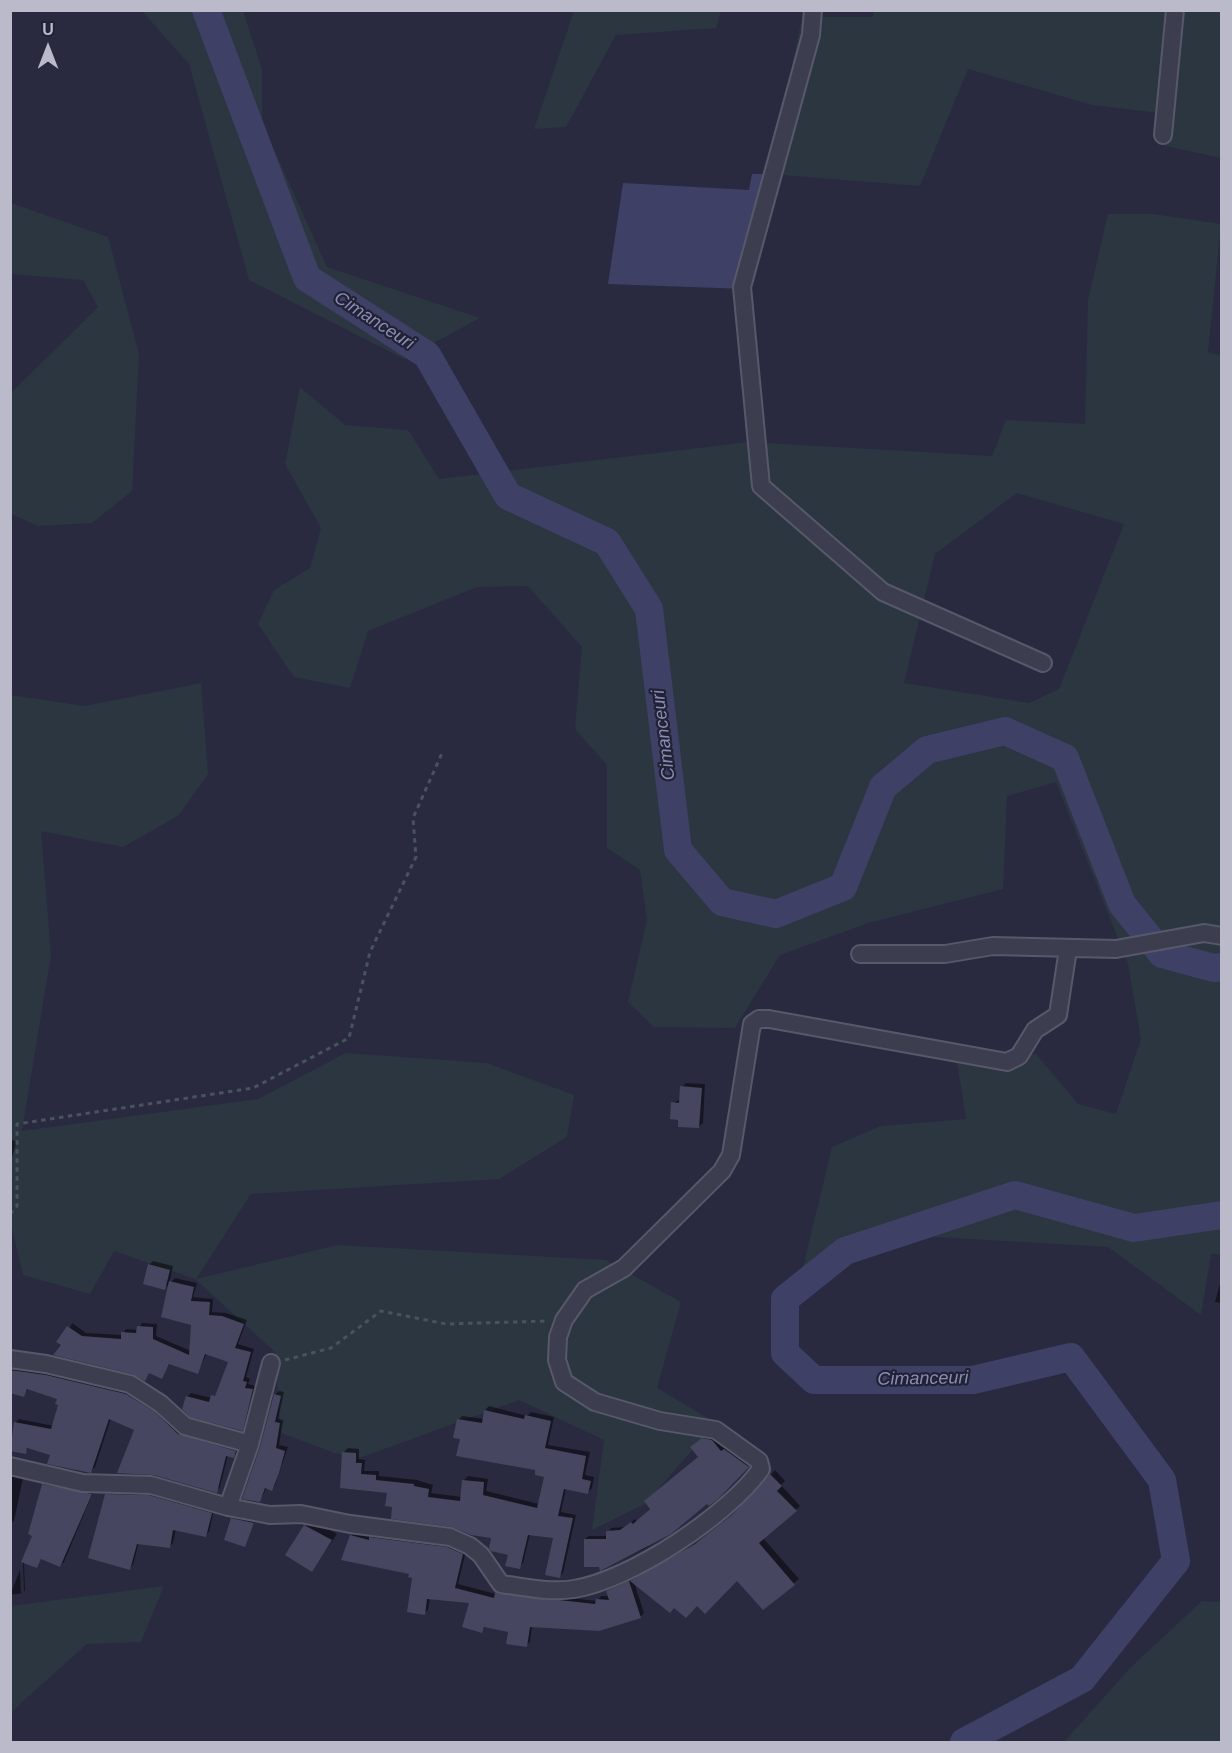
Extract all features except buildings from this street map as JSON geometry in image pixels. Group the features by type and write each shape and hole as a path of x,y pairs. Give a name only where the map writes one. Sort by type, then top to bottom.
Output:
{"street":[{"path":"813,10 811,35 742,287 761,486 883,592 1043,663"},
{"path":"1163,135 1175,10"},
{"path":"860,954 945,954 993,946 1116,949 1204,933 1221,936"},
{"path":"10,1466 83,1483 151,1485 228,1507 270,1515 301,1514 350,1524 450,1537 470,1546 481,1555 501,1584 549,1591 576,1589 629,1570 657,1555 702,1525 752,1482 761,1469 759,1461 716,1430 660,1421 595,1402 564,1382 557,1360 558,1337 564,1320 585,1290 624,1268 722,1171 731,1155 752,1023 759,1019 769,1019 1007,1062 1020,1056 1035,1030 1058,1015 1068,949"},
{"path":"10,1359 46,1364 130,1384 161,1404 185,1426 250,1444"},
{"path":"228,1507 250,1444 271,1363"}],"path":[{"path":"10,1214 17,1206 16,1124 253,1088 349,1038 370,952 416,856 413,818 443,751"},
{"path":"271,1363 331,1347 381,1311 446,1324 564,1320"}],"shaded area":[{"path":"574,10 721,11 716,28 616,35 566,127 534,129"},
{"path":"874,10 1221,11 1221,158 1165,146 1169,114 1092,105 968,69 920,186 770,174 802,17 873,17"},
{"path":"142,11 243,11 262,69 262,123 327,267 480,318 404,359 249,280 189,64"},
{"path":"11,203 108,237 139,354 132,491 92,523 38,526 11,514 11,393 98,307 83,280 11,274"},
{"path":"1108,214 1153,214 1221,224 1208,352 1222,356 1222,1254 1211,1254 1201,1315 1108,1247 918,1236 799,1284 832,1147 881,1126 966,1119 957,1062 1036,1054 1078,1104 1116,1114 1141,1039 1128,964 1056,782 1007,796 1003,889 868,923 780,955 735,1028 654,1027 628,1002 647,920 640,870 607,848 607,765 575,729 582,647 528,586 477,587 368,631 350,688 294,677 258,624 274,590 310,568 321,528 285,464 300,387 345,425 408,430 439,479 748,442 992,456 1006,420 1085,424 1088,300","holes":["1017,493 1124,524 1059,689 1029,703 904,683 935,554"]},
{"path":"201,683 208,774 178,816 123,847 41,831 51,955 22,1131 258,1099 346,1053 487,1063 574,1095 567,1137 499,1179 251,1194 196,1279 338,1245 606,1260 681,1302 657,1388 716,1423 645,1504 592,1530 604,1440 519,1400 354,1460 281,1433 275,1352 195,1279 114,1251 90,1294 23,1275 10,1220 10,695 85,706"},
{"path":"164,1586 141,1642 87,1644 11,1712 11,1606"},
{"path":"1202,1601 1221,1602 1221,1742 1064,1742 1130,1668"}],"water":[{"path":"752,174 770,174 746,289 608,284 623,183 749,190"}],"waterway":[{"name":"Cimanceuri","path":"206,10 307,278 427,355 508,496 607,542 649,609 678,850 722,902 776,914 843,887 883,787 927,750 1005,731 1065,758 1122,904 1162,954 1214,968 1222,967"},
{"name":"Cimanceuri","path":"964,1742 1082,1679 1176,1561 1162,1480 1071,1357 973,1380 814,1380 785,1353 785,1299 845,1251 1015,1195 1134,1228 1222,1215"}]}
